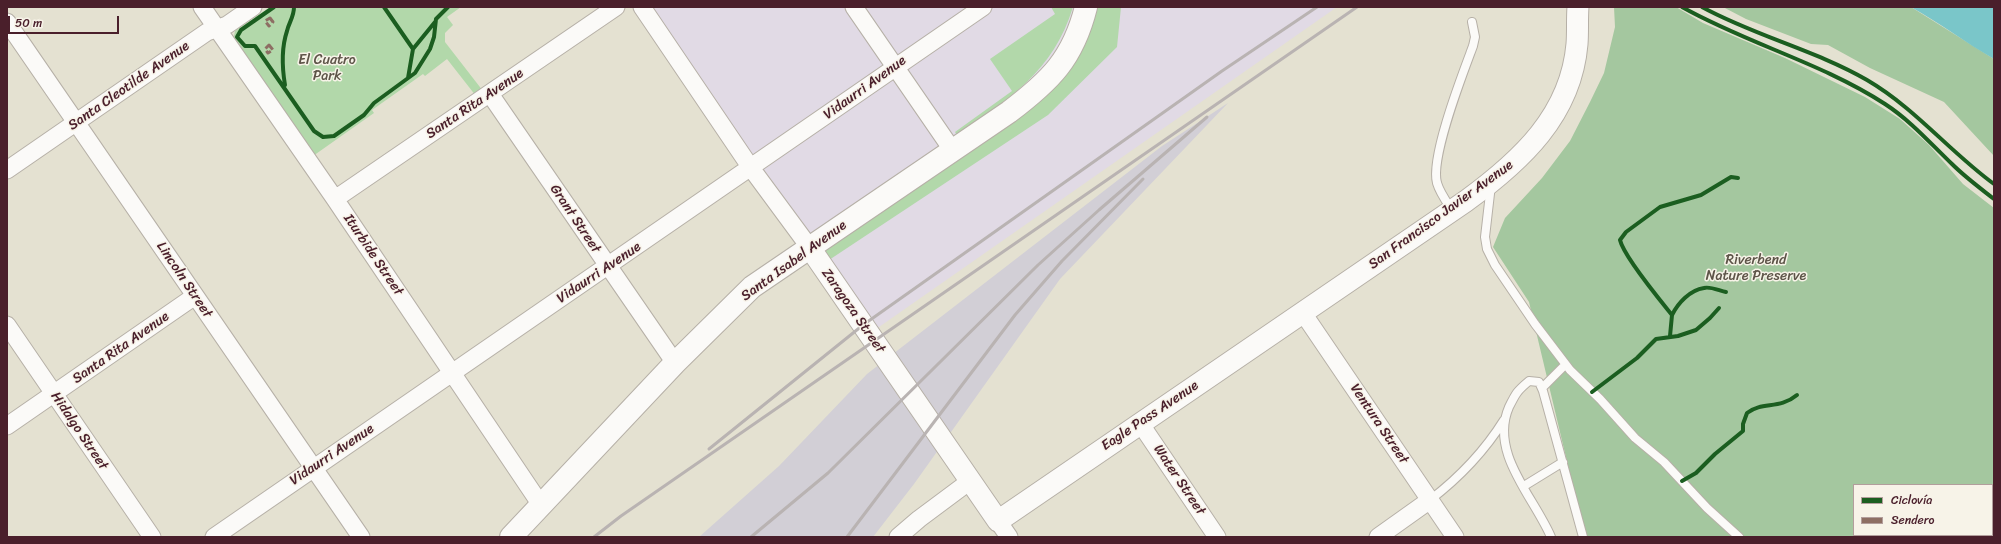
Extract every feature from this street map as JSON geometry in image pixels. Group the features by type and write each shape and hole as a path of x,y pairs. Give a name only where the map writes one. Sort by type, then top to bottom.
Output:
{"main road":[{"name":"Santa Isabel Avenue","path":"511,537 675,363 752,287 953,151 1040,88 1062,63 1081,27 1086,7"}],"street":[{"name":"Iturbide Street","path":"202,7 335,199 540,505"},
{"name":"Santa Cleotilde Avenue","path":"7,170 206,32 227,25 253,7"},
{"name":"Santa Rita Avenue","path":"335,199 616,7"},
{"name":"Zaragoza Street","path":"642,7 751,168 810,248 1003,529"},
{"path":"854,7 953,151"},
{"name":"Vidaurri Avenue","path":"214,537 896,69 902,61 983,7"},
{"name":"San Francisco Javier Avenue","path":"1303,312 1492,182 1524,154 1551,120 1567,86 1577,45 1578,7"},
{"name":"Lincoln Street","path":"7,22 361,537"},
{"name":"Grant Street","path":"490,94 675,363"},
{"name":"Santa Rita Avenue","path":"7,426 195,296"},
{"name":"Eagle Pass Avenue","path":"1003,529 1140,423 1303,312"},
{"name":"Ventura Street","path":"1303,312 1455,537"},
{"name":"Hidalgo Street","path":"7,325 152,537"},
{"name":"Water Street","path":"1140,423 1217,537"},
{"path":"898,537 918,519 970,481"},
{"path":"1378,537 1430,500"}],"lane":[{"path":"1452,210 1443,197 1436,182 1436,166 1448,117 1473,46 1475,37 1472,22"},
{"path":"1492,182 1485,237 1490,258 1535,324 1565,365 1635,438 1664,462 1707,508 1739,537"},
{"path":"1542,388 1565,365"},
{"path":"1430,500 1450,485 1482,452 1504,420 1517,390 1529,381 1539,382 1542,388 1583,537"},
{"path":"1504,420 1505,444 1508,454 1551,537"},
{"path":"1524,486 1563,462"}],"shaded area":[{"path":"642,7 1337,7 869,334"},
{"path":"1228,103 1060,279 914,484 873,537 699,537 779,466 867,374 1162,146"}],"green space":[{"name":"El Cuatro Park","path":"270,7 461,7 447,17 453,25 445,33 445,42 483,91 476,96 447,59 425,76 423,74 372,110 374,113 313,156 233,41 235,31"},
{"path":"1051,7 1073,7 1064,30 1054,49 1027,82 995,109 957,135 955,132 1012,91 990,59 1055,14"},
{"path":"1097,7 1121,7 1117,47 1048,115 829,260 823,252 1022,116 1044,99 1073,64 1085,42"},
{"name":"Riverbend Nature Preserve","path":"1614,7 1676,7 1703,23 1785,58 1865,97 1900,119 1929,145 1963,184 1994,208 1994,537 1585,537 1529,302 1493,247 1505,218 1542,178 1570,141 1604,73 1615,27"},
{"path":"1723,7 1911,7 1994,59 1994,156 1944,102 1870,68 1828,45 1811,44 1746,19"}],"water":[{"path":"1911,7 1994,7 1994,59 1932,20"}],"railway":[{"path":"709,449 863,325 1222,71 1317,7"},
{"path":"594,537 621,516 1357,7"},
{"path":"751,537 828,473 1038,265 1207,117"},
{"path":"847,537 1015,315 1062,261 1143,179"}],"marked path":[{"path":"270,18 273,22 269,26 265,21 270,18"},
{"path":"269,45 273,50 268,53 265,49 269,45"}],"cycle path":[{"path":"274,7 241,30 237,37 245,46 255,46 314,131 323,137 334,136 364,115 374,103 415,73 430,49 434,37 436,19 448,7"},
{"path":"285,85 283,51 285,38 294,7"},
{"path":"384,7 413,49"},
{"path":"1682,7 1733,32 1836,77 1885,104 1912,125 1962,173 1994,199"},
{"path":"1702,7 1743,26 1827,60 1867,80 1884,91 1917,117 1962,158 1994,184"},
{"path":"408,78 413,49 435,22"},
{"path":"1670,336 1672,315 1628,257 1620,240 1626,232 1660,207 1701,195 1731,177 1738,178"},
{"path":"1672,315 1685,298 1694,291 1709,288 1726,292"},
{"path":"1592,392 1637,358 1656,339 1678,336 1696,330 1719,308"},
{"path":"1682,481 1696,473 1715,454 1743,431 1743,424 1747,413 1759,407 1790,400 1797,395"}]}
